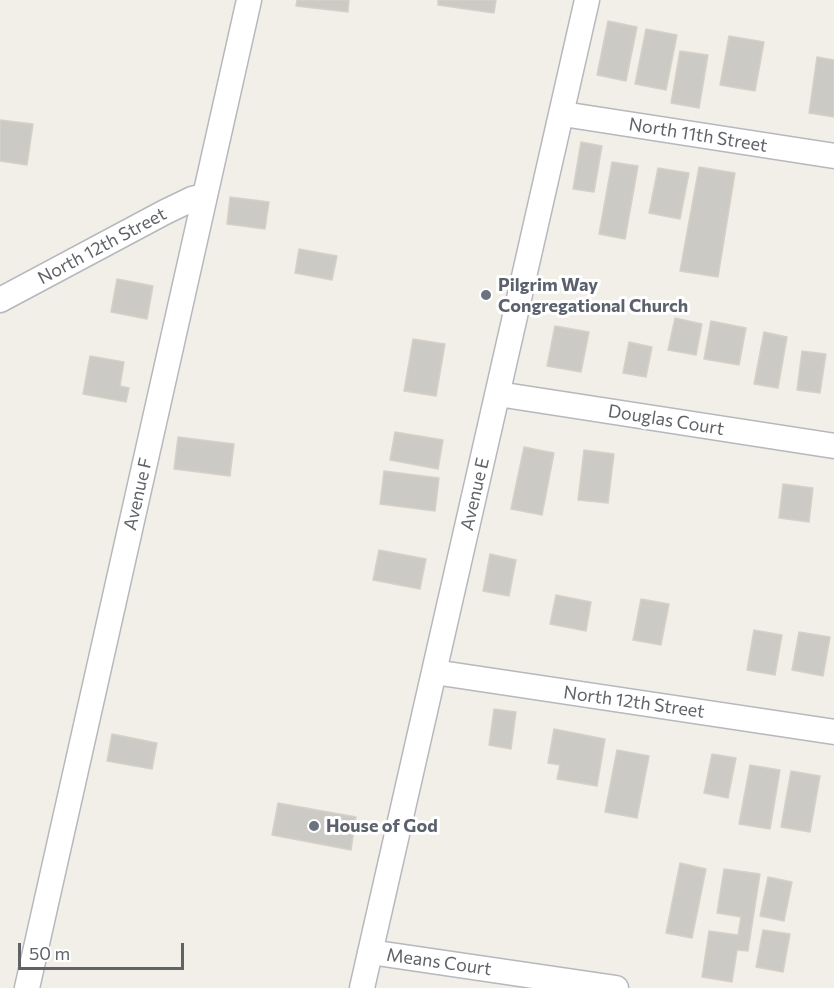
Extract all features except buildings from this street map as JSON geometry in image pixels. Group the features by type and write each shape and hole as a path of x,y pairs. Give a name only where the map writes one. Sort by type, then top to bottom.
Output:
{"street":[{"name":"Avenue F","path":"27,988 249,0"},
{"name":"Avenue E","path":"362,988 563,114 587,0"},
{"name":"North 11th Street","path":"563,114 834,156"},
{"name":"North 12th Street","path":"0,300 165,212 192,199 205,196"},
{"name":"Douglas Court","path":"498,394 834,446"},
{"name":"North 12th Street","path":"434,672 834,732"},
{"name":"Means Court","path":"370,952 616,988"}],"place":[{"name":"Pilgrim Way Congregational Church","path":"486,295"},
{"name":"House of God","path":"314,826"}]}
